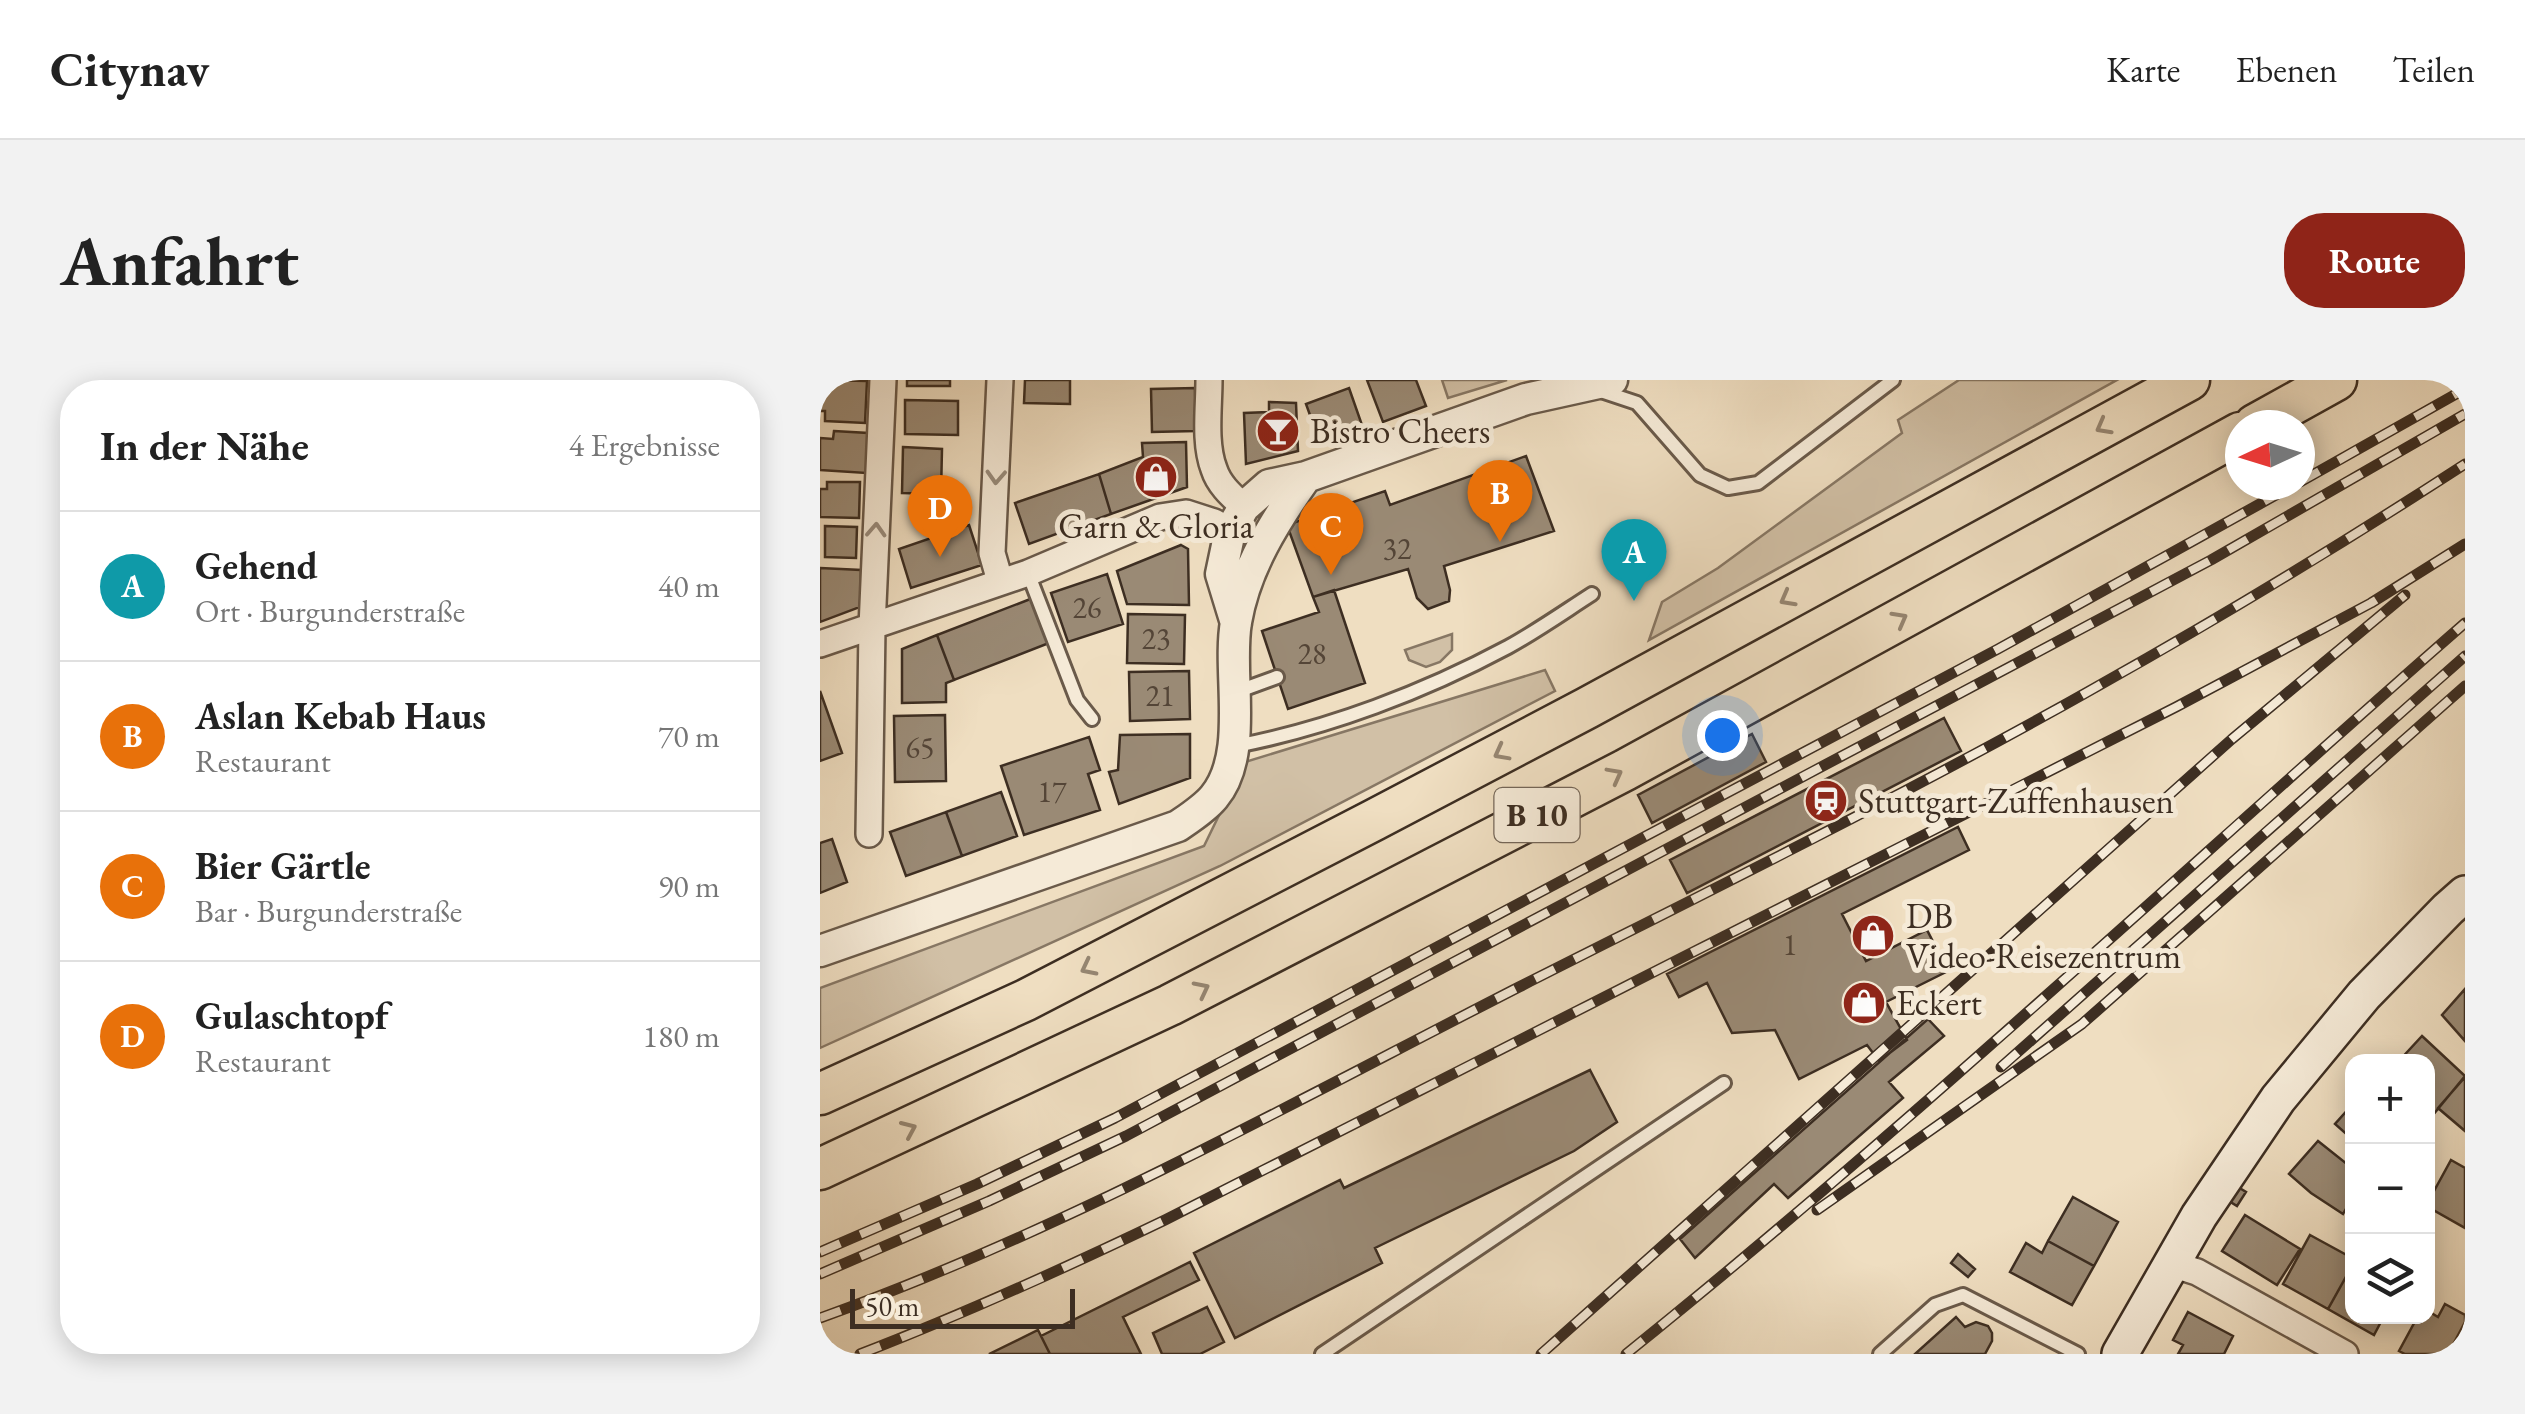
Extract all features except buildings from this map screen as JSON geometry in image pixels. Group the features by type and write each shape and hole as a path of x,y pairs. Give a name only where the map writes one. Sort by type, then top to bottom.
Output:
{"highway":[{"name":"B 10","path":"820,1094 1026,1000 1374,820 2188,380"},
{"path":"2282,410 2336,380"},
{"name":"B 10","path":"820,1169 1170,1005 1607,779 2225,441"}],"main road":[{"path":"2120,1354 2209,1201 2278,1099 2364,996 2459,909"}],"street":[{"path":"869,834 872,627 883,380"},
{"path":"1000,380 992,553 1000,581"},
{"path":"1209,380 1214,470 1237,519"},
{"path":"1236,623 1221,574 1237,519 1268,485 1306,477 1526,399 1599,383"},
{"path":"820,951 1178,826 1216,795 1233,747 1236,623 1263,544 1306,477"},
{"path":"820,644 1028,573 1160,517 1186,513 1214,522 1237,519"},
{"path":"2172,1264 2197,1272 2345,1354"}],"lane":[{"path":"1599,383 1637,403 1700,475 1728,488 1758,483 1893,380"},
{"path":"1028,573 1076,700 1092,719"},
{"path":"1233,747 1279,738 1413,693 1509,646 1592,594"},
{"path":"1234,693 1278,677"},
{"path":"1322,1354 1724,1083"},
{"path":"1880,1354 1936,1305 1963,1294 2078,1354"}],"shaded area":[{"path":"1442,380 1507,380 1448,398"},
{"path":"1959,380 2117,380 1649,640 1662,602 1718,568 1902,433 1898,420"},
{"path":"1452,634 1452,650 1440,662 1426,667 1409,660 1405,650"},
{"path":"1545,670 1555,691 1220,866 820,1048 820,988 1204,846 1245,762"}],"railway":[{"path":"2315,474 2465,389"},
{"path":"820,1274 1126,1136 2211,560 2465,414"},
{"path":"820,1318 1000,1246 1175,1164 1883,802 2191,633 2465,464"},
{"path":"820,1252 977,1184 1115,1118 1998,649 2267,500"},
{"path":"860,1354 1014,1290 1165,1220 2176,707 2371,603 2465,544"},
{"path":"1541,1354 2232,739 2405,595"},
{"path":"1626,1354 1945,1085 2465,623"},
{"path":"2001,1067 2465,656"},
{"path":"1817,1210 2082,1024 2465,686"}],"place":[{"name":"Bistro Cheers","path":"1278,431"},
{"name":"Garn & Gloria","path":"1156,477"},
{"name":"Aslan Kebab Haus","path":"1500,542"},
{"name":"Gulaschtopf","path":"940,557"},
{"name":"Bier Gärtle","path":"1331,575"},
{"name":"Gehend","path":"1634,601"},
{"name":"Stuttgart-Zuffenhausen","path":"1826,801"},
{"name":"DB Video-Reisezentrum","path":"1873,936"},
{"name":"Eckert","path":"1864,1003"}]}
